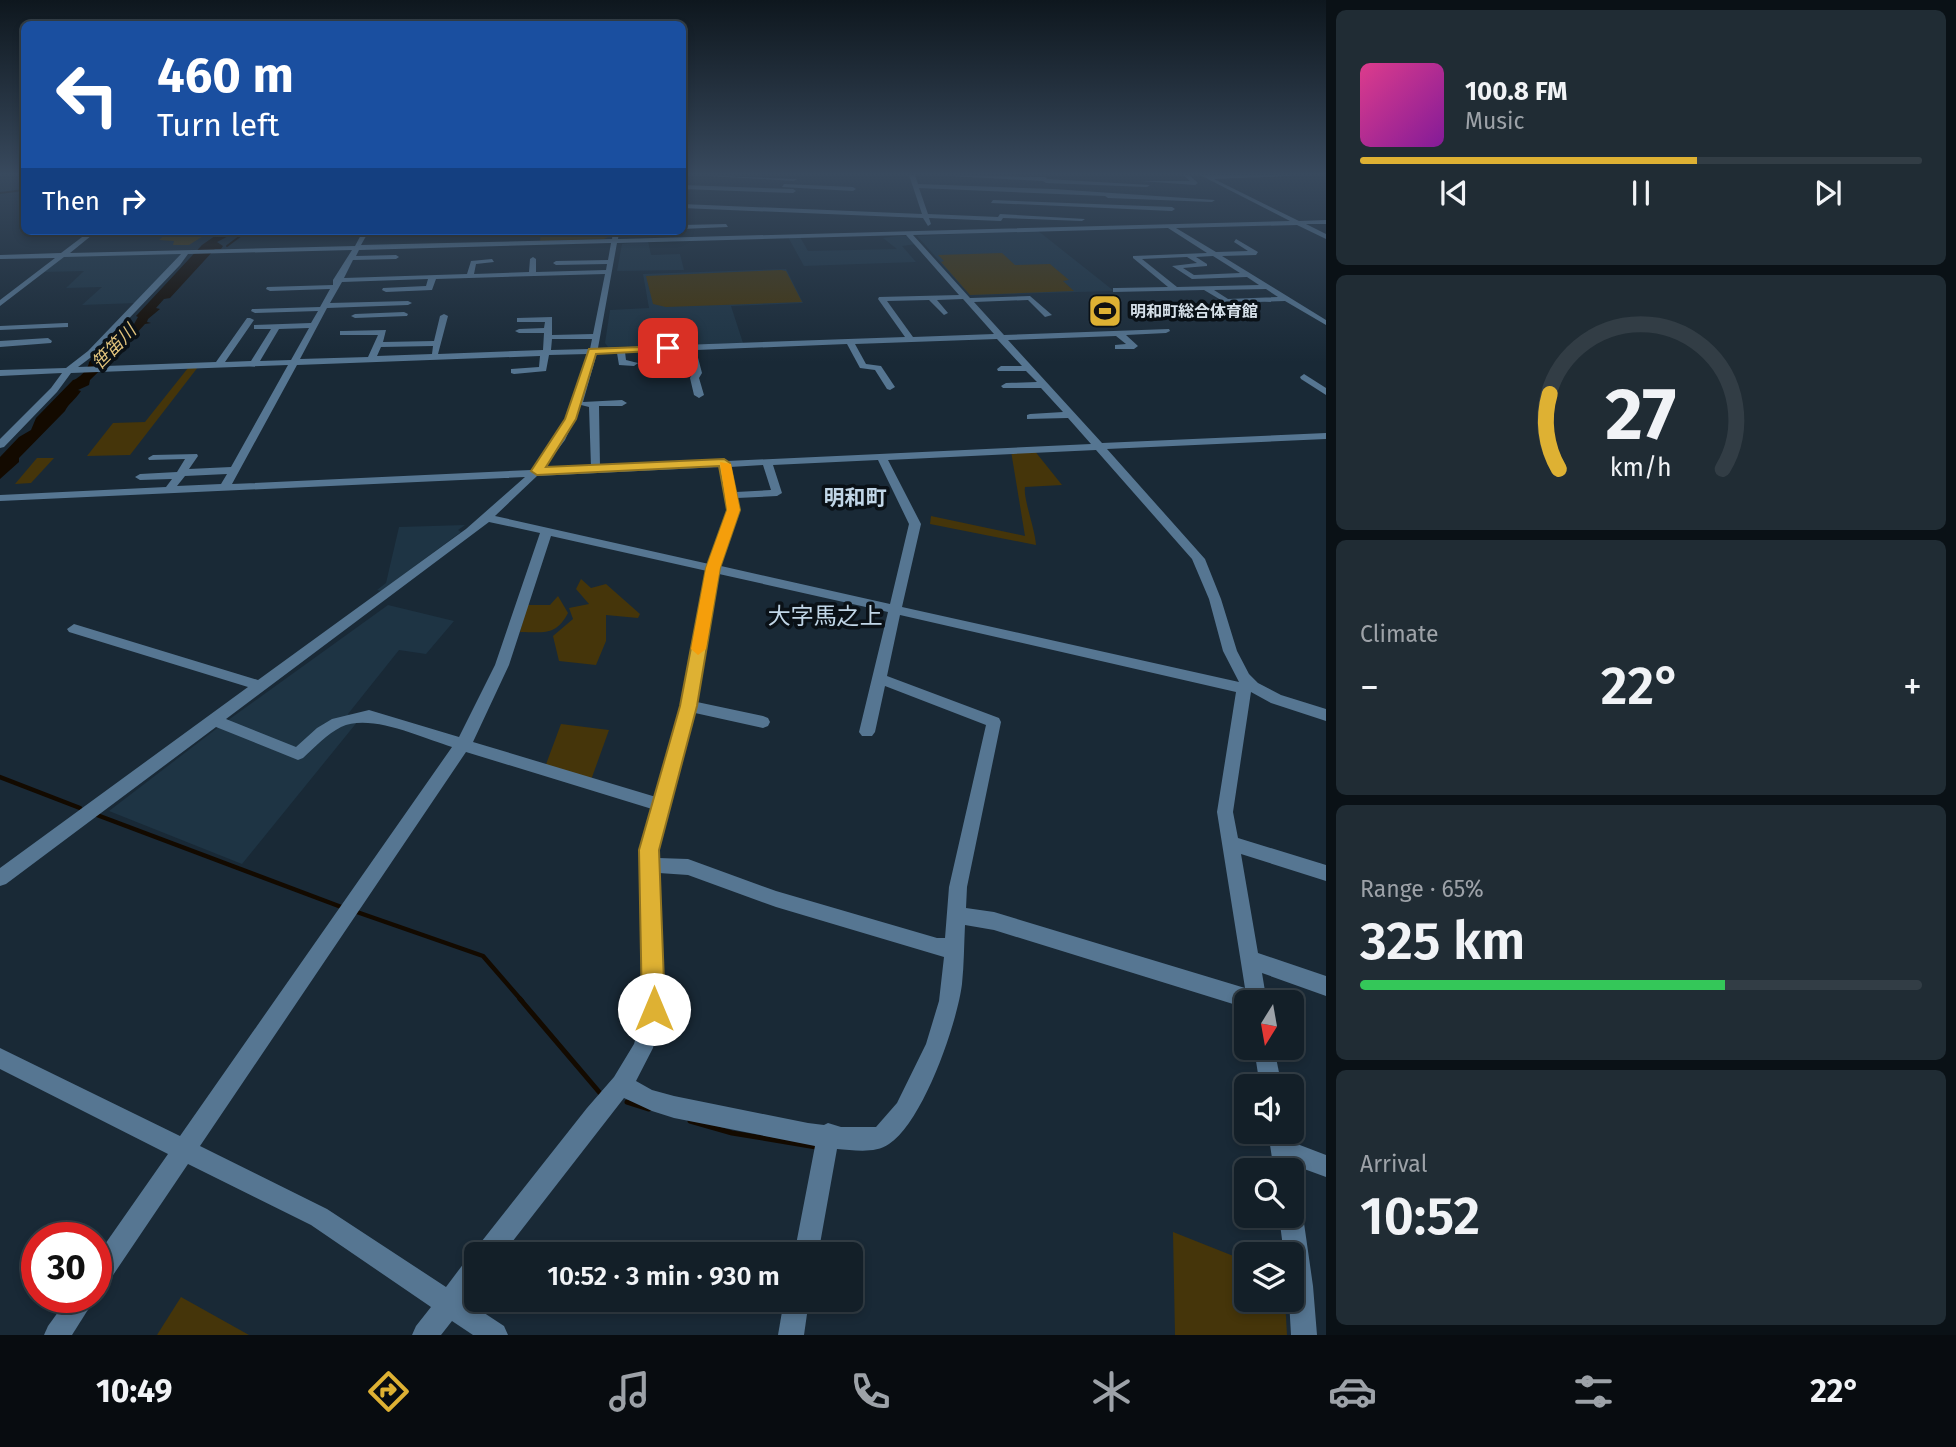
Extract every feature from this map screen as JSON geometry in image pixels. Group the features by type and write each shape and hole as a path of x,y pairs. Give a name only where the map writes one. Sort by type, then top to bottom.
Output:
{"street":[{"path":"0,304 86,237"},
{"path":"225,487 362,237"},
{"path":"0,257 390,247 440,242 749,237"},
{"path":"912,237 1200,561 1236,665 1247,686 1225,812 1254,990"},
{"path":"1187,237 1326,323"},
{"path":"0,878 487,518 537,471 559,441 577,404 596,336 615,240"},
{"path":"1176,289 1135,257 1256,253 1236,241"},
{"path":"385,257 390,247"},
{"path":"0,445 186,252"},
{"path":"1188,255 1205,265 1176,267 1192,277 1248,275"},
{"path":"351,258 396,257"},
{"path":"470,276 473,262 609,272"},
{"path":"556,263 612,262"},
{"path":"219,365 253,319 273,285 304,288 335,283 470,276 533,266"},
{"path":"1204,276 1222,289"},
{"path":"386,290 426,289 433,277"},
{"path":"1116,290 1268,287"},
{"path":"292,310 304,288"},
{"path":"1207,289 1226,301 1287,299"},
{"path":"931,298 944,313"},
{"path":"911,340 882,299 1030,298 1048,315"},
{"path":"253,319 292,310 393,301 408,303"},
{"path":"387,314 393,301"},
{"path":"355,316 404,314"},
{"path":"433,357 444,316"},
{"path":"253,319 277,326 314,325"},
{"path":"514,371 543,369 550,333 548,319 520,320"},
{"path":"0,336 5,327 65,325"},
{"path":"254,364 277,326"},
{"path":"519,331 596,336"},
{"path":"0,373 1166,331"},
{"path":"343,333 383,332 371,360"},
{"path":"1118,332 1134,346 1118,347"},
{"path":"0,344 48,341"},
{"path":"850,342 863,366 878,368 890,387"},
{"path":"377,345 437,343"},
{"path":"691,348 698,373 694,378 699,395"},
{"path":"621,350 622,363 634,363"},
{"path":"1001,369 1028,368"},
{"path":"1326,376 1304,377 1326,392"},
{"path":"1006,386 1044,385"},
{"path":"577,404 622,402"},
{"path":"594,404 595,466"},
{"path":"1030,416 1070,415"},
{"path":"0,429 17,428"},
{"path":"0,498 1326,436"},
{"path":"153,458 192,456 170,489"},
{"path":"867,732 915,524 881,456"},
{"path":"732,495 776,493 767,461"},
{"path":"496,1242 594,1116 622,1085 643,1048 654,1009 649,850 688,706 713,568 734,510 724,463"},
{"path":"140,477 234,470"},
{"path":"487,518 1247,686 1280,701 1326,715"},
{"path":"112,1255 467,738 502,665 546,532"},
{"path":"74,629 260,686"},
{"path":"622,1085 653,1101 747,1124 878,1139 896,1126 915,1095 940,1031 952,987 958,887 994,722 881,679"},
{"path":"688,706 763,722"},
{"path":"214,720 298,754 323,729 337,721 369,716 660,805"},
{"path":"1230,843 1326,873"},
{"path":"648,869 660,864 688,867 776,899 937,947 954,948"},
{"path":"956,915 994,921 1234,995"},
{"path":"1250,960 1326,986"},
{"path":"0,1058 319,1217 495,1335"},
{"path":"808,1242 828,1135"},
{"path":"1282,1151 1326,1166"},
{"path":"1293,1228 1301,1286 1304,1335"},
{"path":"425,1335 464,1284"},
{"path":"791,1335 795,1312"},
{"path":"57,1335 73,1313"}],"shaded area":[{"path":"162,237 201,237 189,245 173,245 174,241 159,240"},
{"path":"540,237 607,237 604,239 540,241"},
{"path":"788,237 800,237 808,251 897,249 883,238 909,237 916,244 902,246 916,262 804,266"},
{"path":"918,237 1046,237 1114,291 970,295"},
{"path":"648,241 651,255 680,254 684,270 617,271 622,244"},
{"path":"1002,253 1015,265 1050,264 1069,280 1063,281 1074,291 970,295 938,255"},
{"path":"181,254 136,303 82,305 102,287 66,288 84,271 44,272 65,256"},
{"path":"786,269 803,303 731,306 743,343 608,347 605,343 610,310 649,308 643,274"},
{"path":"786,271 802,302 666,307 653,304 646,276"},
{"path":"198,367 130,455 87,456 113,423 145,422 188,368"},
{"path":"1034,450 1062,485 1025,487 1036,545 930,524 931,516 1025,536 1011,451"},
{"path":"37,458 54,458 31,483 15,484"},
{"path":"465,525 458,530 461,532 381,591 377,590 386,583 399,527"},
{"path":"581,579 591,588 606,584 640,614 638,618 606,615 606,641 596,665 559,661 553,636 573,619 569,608 589,604 576,589"},
{"path":"558,596 568,613 559,626 548,631 520,632 527,605 550,605"},
{"path":"388,605 454,621 426,654 399,650 348,714 358,721 242,864 109,811 220,726"},
{"path":"561,724 609,730 591,780 545,767"},
{"path":"1173,1232 1234,1256 1234,1312 1286,1312 1287,1335 1175,1335"},
{"path":"181,1297 249,1335 157,1335"}],"water":[{"name":"笹笛川","path":"213,237 226,237 217,242 223,246 221,249 215,249 170,298 164,299 156,308 160,309 148,319 147,322 151,323 145,324 121,345 123,348 90,380 89,385 78,390 81,391 65,411 0,479 0,457 19,437 31,430 36,418 83,373 89,362 121,330 134,324 138,317 136,316 202,245"}],"waterway":[{"path":"227,246 239,237"},
{"path":"0,777 80,808"},
{"path":"97,815 344,908"},
{"path":"354,911 483,956 522,1001"},
{"path":"520,999 600,1093"},
{"path":"627,1102 649,1109"},
{"path":"690,1121 732,1133 816,1147"}],"slow traffic":[{"path":"698,649 713,568 734,510 725,464"}],"place":[{"name":"明和町総合体育館","path":"1105,311"}],"district":[{"name":"明和町","path":"855,498"},
{"name":"大字馬之上","path":"825,616"}],"route":[{"path":"654,1009 649,850 688,706 713,568 734,510 732,495 724,463 537,471 571,419 592,351 668,348"}]}
